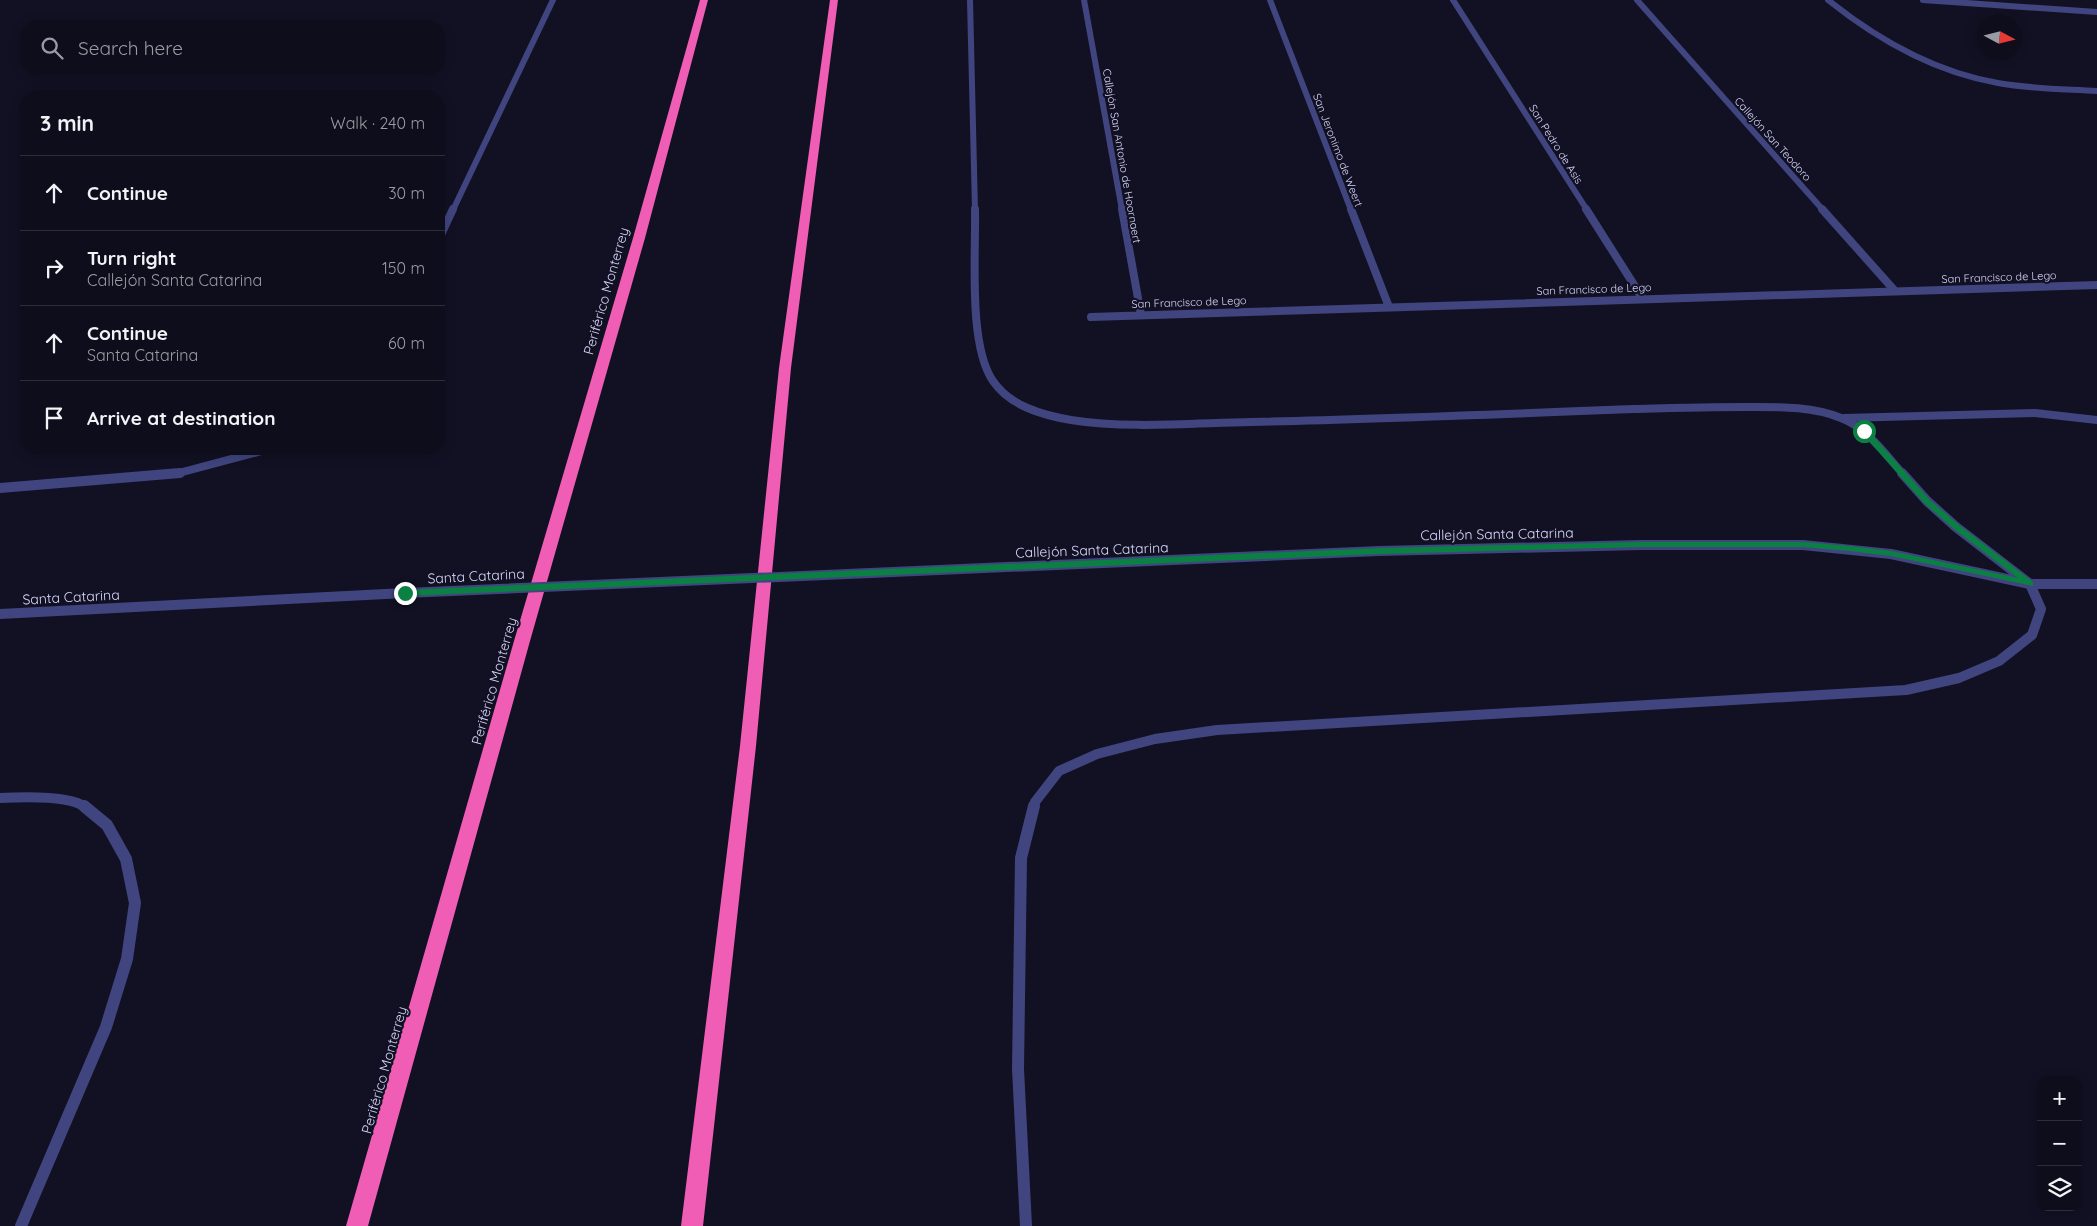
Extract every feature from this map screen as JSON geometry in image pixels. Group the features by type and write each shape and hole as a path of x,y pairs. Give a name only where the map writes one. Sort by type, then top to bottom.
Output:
{"highway":[{"name":"Periférico Monterrey","path":"357,1226 639,238 704,0"},
{"path":"692,1226 748,746 785,368 834,0"}],"street":[{"path":"445,226 552,0"},
{"path":"970,0 975,172 976,324 981,352 992,380 1012,401 1039,412 1072,420 1118,424 1390,419 1698,407 1778,407 1818,411 1843,418 1864,431 1927,501 1956,527 2030,584 2041,609 2032,635 1999,661 1959,678 1906,690 1217,730 1155,739 1107,751 1059,771 1035,802 1021,858 1018,1069 1026,1226"},
{"name":"Callejón San Antonio de Hoornaert","path":"1084,0 1141,315"},
{"name":"San Jeronimo de Weert","path":"1270,0 1389,307"},
{"name":"San Pedro de Asis","path":"1453,0 1642,299"},
{"name":"Callejón San Teodoro","path":"1637,0 1895,291"},
{"path":"1828,0 1852,20 1880,37 1958,73 1984,81 2006,84 2097,91"},
{"path":"1923,0 2097,12"},
{"name":"San Francisco de Lego","path":"1091,317 2097,285"},
{"path":"1843,418 2035,413 2097,420"},
{"path":"0,488 172,475 247,455"},
{"name":"Callejón Santa Catarina","path":"894,572 1379,551 1640,545 1803,545 1891,554 2030,584 2097,584"},
{"name":"Santa Catarina","path":"0,614 405,593 894,572"},
{"path":"0,798 33,797 79,802 107,825 126,859 135,903 126,959 106,1027 20,1226"}],"route":[{"path":"405,593 1379,551 1640,545 1803,545 1849,548 1891,554 2030,584 1956,527 1927,501 1864,431"}]}
